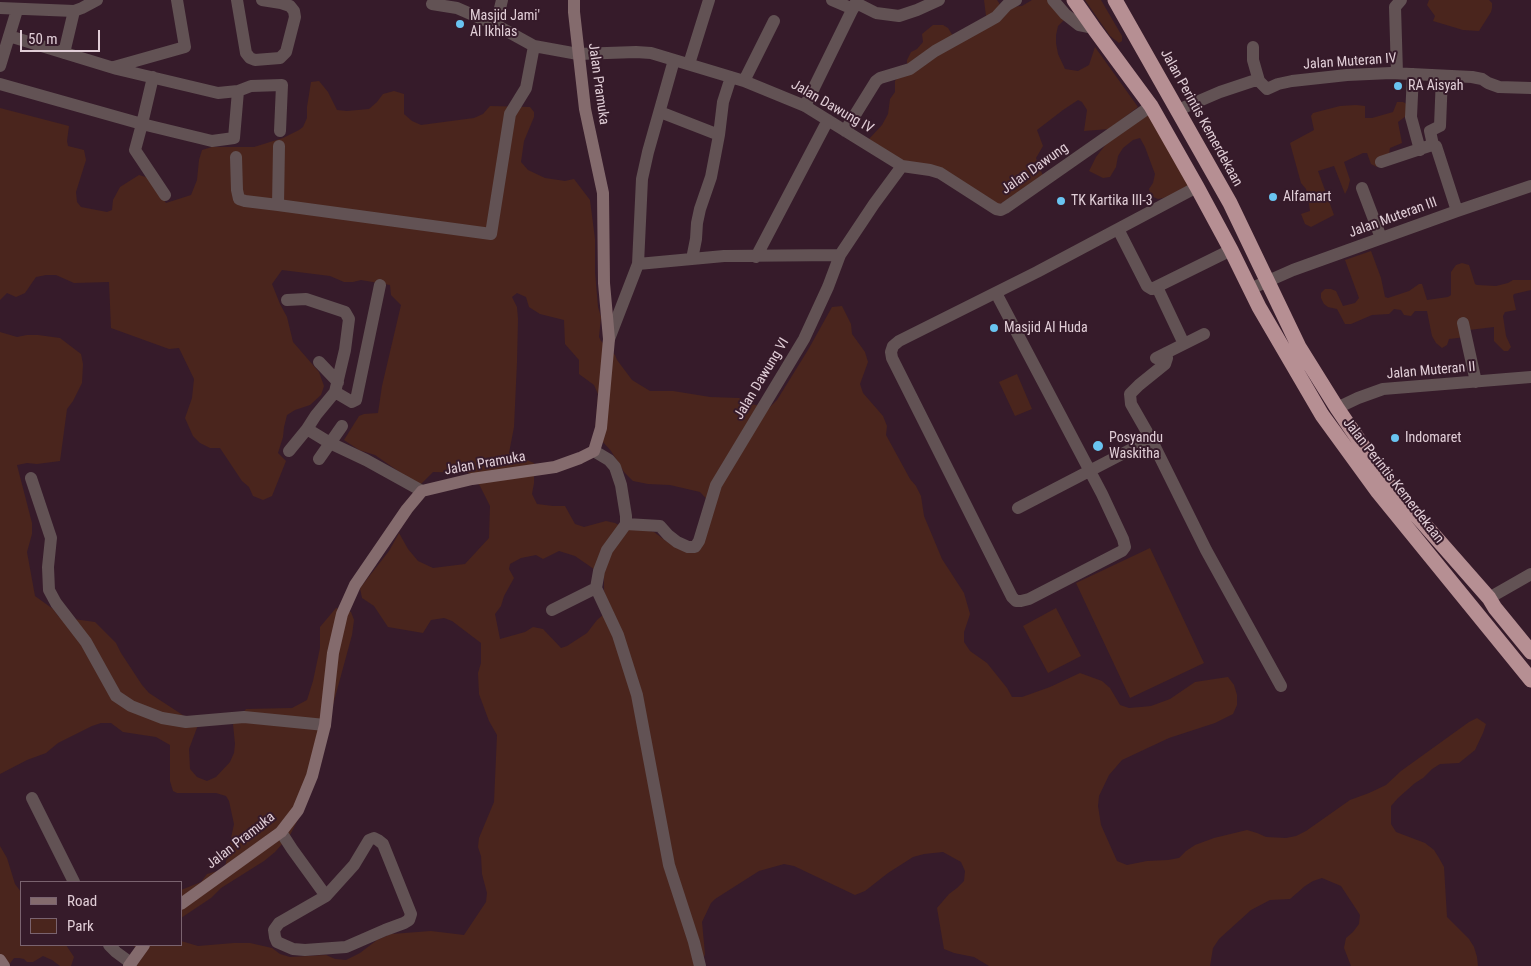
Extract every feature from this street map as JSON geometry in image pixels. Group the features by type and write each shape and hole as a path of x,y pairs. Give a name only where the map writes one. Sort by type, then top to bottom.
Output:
{"highway":[{"name":"Jalan Perintis Kemerdekaan","path":"1074,0 1151,106 1231,250 1263,314 1308,393 1346,450 1531,680"},
{"name":"Jalan Perintis Kemerdekaan","path":"1115,0 1230,203 1299,347 1337,408 1398,496 1489,598 1494,608 1531,652"}],"main road":[{"name":"Jalan Pramuka","path":"182,903 281,832 298,810 312,776 325,725 332,653 342,614 355,585 407,509 422,491 472,479 555,467 594,451 601,428 609,339 604,283 603,193 585,109 574,0"},
{"path":"130,964 143,946"},
{"path":"0,960 4,966"}],"street":[{"path":"2,5 17,10 74,12 97,0"},
{"path":"111,67 185,47 178,0"},
{"path":"237,0 246,53 255,60 280,58 286,52 294,11 290,6 262,0"},
{"path":"496,25 502,0"},
{"path":"689,64 709,0"},
{"path":"832,0 855,4 876,13 899,16 940,0"},
{"path":"845,131 876,81 910,69 935,51 996,17 1007,5 1016,0"},
{"path":"1053,0 1065,14 1079,25 1094,28"},
{"path":"1397,73 1395,7 1401,0"},
{"name":"Jalan Dawung IV","path":"432,4 457,8 496,25 534,46 578,54 651,53 744,81 804,106 902,166"},
{"path":"804,106 855,4"},
{"path":"0,66 17,10"},
{"path":"64,53 74,12"},
{"path":"744,81 774,20"},
{"path":"9,36 111,67 218,93 238,91 251,86 282,85 280,131"},
{"path":"236,157 237,190 239,198 245,201 491,234 510,114 526,88 534,46"},
{"path":"1253,47 1253,60 1259,81"},
{"path":"609,339 638,264 641,185 648,152 674,60"},
{"name":"Jalan Muteran IV","path":"1178,110 1220,92 1253,81 1259,81 1267,89 1292,81 1347,75 1397,73 1477,78 1499,87 1531,88"},
{"path":"1413,74 1412,117 1420,150"},
{"path":"1442,76 1440,126 1430,131 1433,145 1436,147 1457,211"},
{"path":"153,77 135,150 165,195"},
{"path":"692,259 697,222 711,177 723,102 731,77"},
{"path":"0,84 142,124 212,141 234,138 238,91"},
{"name":"Jalan Dawung","path":"902,166 940,173 996,209 1001,210 1151,106"},
{"path":"660,112 719,135"},
{"path":"756,257 828,120"},
{"path":"1381,162 1433,145"},
{"path":"278,205 279,146"},
{"name":"Jalan Dawung VI","path":"626,524 660,526 668,535 688,548 695,547 699,541 716,486 804,339 828,287 840,255 902,166"},
{"name":"Jalan Muteran III","path":"1267,281 1381,238 1531,186"},
{"path":"996,293 1089,471 1120,532 1125,546 1122,551 1021,602 1016,601 1012,597 892,358 893,346 899,341 1118,230 1197,187"},
{"path":"1362,188 1381,238"},
{"path":"1118,230 1147,286 1152,290 1231,250"},
{"path":"638,264 724,256 840,255"},
{"path":"1250,289 1267,281"},
{"path":"319,362 336,387 352,402 356,400 380,284"},
{"path":"1157,287 1184,344"},
{"path":"287,300 306,299 346,312 349,319 346,350 336,387 308,429 288,451"},
{"path":"1463,323 1476,382"},
{"path":"1204,334 1161,356 1168,358 1165,364 1130,394 1131,404 1151,439 1206,550 1281,686"},
{"name":"Jalan Muteran II","path":"1337,408 1383,389 1531,377"},
{"path":"319,459 342,426"},
{"path":"308,429 330,443 366,460 422,491"},
{"path":"1018,508 1151,439"},
{"path":"594,451 609,460 615,467 621,486 626,524 607,550 599,570 596,588 618,635 636,695 669,865 700,966"},
{"path":"31,478 51,538 48,567 49,590 56,603 86,642 116,696 131,706 162,718 178,721 244,717 325,725"},
{"path":"1489,598 1531,574"},
{"path":"552,610 596,588"},
{"path":"32,798 74,881"},
{"path":"281,832 326,896"},
{"path":"374,838 383,844 411,914 409,920 404,923 346,947 305,950 293,949 277,942 274,930 279,923 326,896 354,865 368,840 374,838"},
{"path":"110,946 130,964"}],"green space":[{"path":"984,0 997,0 1001,6 1009,7 1022,6 1032,0 1049,0 1066,18 1058,26 1056,35 1058,54 1065,69 1078,71 1089,65 1095,47 1138,107 1109,129 1084,131 1087,110 1082,102 1078,100 1063,110 1037,130 1043,146 1036,158 1043,176 997,206 904,162 869,139 882,125 888,114 890,99 895,92 895,81 907,66 907,60 911,52 917,49 923,42 922,34 933,25 943,25 948,28 953,36 986,16"},
{"path":"1085,0 1101,0 1122,36 1122,41 1119,43 1110,36"},
{"path":"1429,0 1489,0 1492,3 1492,8 1479,31 1463,30 1433,21 1435,16 1427,5"},
{"path":"319,81 328,92 337,110 369,109 383,94 394,91 404,94 404,114 412,121 421,125 474,118 483,114 490,106 530,107 534,112 534,117 524,141 521,162 528,170 545,178 565,181 574,179 590,200 595,239 598,307 601,317 599,337 615,355 632,380 650,391 673,391 710,397 739,398 747,403 769,408 777,400 832,307 842,306 851,324 852,334 865,352 868,362 860,384 863,393 883,416 887,426 886,435 921,496 924,516 942,559 964,593 970,614 964,632 964,642 970,651 987,663 1012,697 1022,697 1080,673 1102,681 1110,688 1120,705 1129,708 1151,706 1170,699 1195,682 1228,677 1234,685 1237,705 1233,714 1215,723 1169,738 1122,760 1109,775 1099,796 1098,806 1101,825 1117,861 1127,865 1179,858 1195,845 1247,830 1266,837 1286,838 1296,836 1350,800 1386,785 1401,771 1469,722 1477,718 1486,724 1475,750 1459,763 1440,764 1432,769 1391,806 1391,824 1396,832 1425,843 1434,850 1444,867 1447,917 1469,939 1474,947 1478,966 1351,966 1344,948 1346,938 1359,924 1360,915 1341,886 1322,878 1305,886 1290,899 1270,900 1251,910 1219,939 1213,948 1210,966 989,966 974,957 944,949 937,908 964,881 965,871 961,862 943,852 913,857 865,891 855,895 794,866 784,864 759,871 711,903 702,922 705,954 701,966 136,966 143,956 134,946 182,946 182,941 198,946 250,943 272,948 280,954 290,957 326,955 335,959 346,960 360,953 377,940 391,934 431,931 464,935 486,902 487,893 478,847 479,838 494,802 497,735 489,721 479,694 478,673 481,663 481,643 452,621 444,618 431,620 423,633 388,627 374,606 362,598 360,588 389,551 399,533 408,549 418,561 433,568 465,564 489,538 490,506 480,486 469,473 433,472 418,487 375,455 359,450 344,440 359,416 378,413 382,386 401,305 391,295 390,285 361,280 344,282 330,276 282,270 272,284 287,317 293,342 319,372 324,386 321,395 310,405 287,415 278,453 286,461 272,496 263,500 253,496 249,487 242,481 220,448 210,448 200,443 193,436 185,418 192,398 194,379 179,348 169,349 111,328 109,282 74,283 56,275 46,275 36,277 25,293 16,297 7,293 0,300 0,108 69,126 68,146 84,150 86,160 76,192 77,202 81,207 107,212 112,210 113,200 120,187 139,175 149,178 166,203 191,195 197,180 202,150 212,147 254,147 283,138 303,127 307,118 311,82","holes":["517,293 526,297 529,307 540,314 564,320 565,344 579,360 579,374 594,385 598,394 595,433 611,451 624,472 633,481 670,485 700,492 715,508 696,542 675,545 654,532 639,529 628,530 615,523 606,521 584,527 575,524 565,506 537,504 532,494 534,463 509,453 514,427 518,319 517,307 512,297","559,551 575,556 604,576 604,591 610,609 597,620 587,633 561,648 543,629 533,627 525,632 500,639 495,614 501,606 514,578 509,569 510,564 521,558 536,555 543,559"]},
{"path":"1397,102 1407,104 1406,116 1398,122 1402,143 1390,148 1388,160 1377,167 1371,164 1367,153 1344,162 1350,180 1345,194 1334,166 1318,171 1334,215 1311,227 1305,224 1301,214 1310,211 1308,197 1306,189 1301,183 1290,143 1314,130 1311,116 1313,113 1340,106 1356,105 1365,106 1365,118 1372,118 1393,112"},
{"path":"1148,114 1190,185 1168,197 1158,199 1151,196 1149,189 1155,174 1140,138 1133,140 1123,148 1110,177 1103,178 1089,171 1096,157 1107,143"},
{"path":"1371,251 1381,278 1385,297 1388,298 1409,291 1419,284 1422,284 1427,300 1448,297 1451,295 1451,272 1456,265 1462,263 1469,265 1477,285 1496,286 1513,280 1531,280 1531,290 1514,294 1513,296 1516,310 1505,312 1503,316 1506,336 1511,347 1508,351 1504,351 1494,341 1494,327 1469,330 1466,337 1449,339 1447,345 1442,348 1432,336 1427,311 1415,311 1411,316 1404,315 1401,310 1394,309 1389,314 1372,315 1351,324 1345,324 1337,309 1324,304 1321,293 1325,289 1331,289 1336,291 1343,306 1355,303 1359,298 1345,260"},
{"path":"0,332 17,337 38,335 60,338 81,354 83,364 82,383 67,409 60,461 17,465 32,523 32,534 27,552 35,596 53,609 59,617 95,622 116,643 149,693 198,725 189,749 190,769 197,777 207,781 216,777 230,762 235,744 233,724 246,709 292,708 307,700 320,648 320,627 336,608 351,612 354,620 352,635 306,804 290,835 264,861 221,888 211,898 182,917 182,890 201,882 207,874 225,867 234,824 229,801 226,796 216,793 177,793 173,791 170,781 170,745 156,737 123,732 111,723 101,723 58,743 46,753 27,760 0,774"},
{"path":"1017,374 1032,409 1015,416 999,382"},
{"path":"1150,548 1204,663 1130,698 1076,583"},
{"path":"1056,608 1081,656 1048,673 1023,626"},
{"path":"0,846 7,858 15,884 20,891 20,946 67,946 74,957 71,966 60,966 43,956 33,962 14,958 8,966 0,966"}],"place":[{"name":"Masjid Jami' Al Ikhlas","path":"460,24"},
{"name":"RA Aisyah","path":"1398,86"},
{"name":"Alfamart","path":"1273,197"},
{"name":"TK Kartika III-3","path":"1061,201"},
{"name":"Masjid Al Huda","path":"994,328"},
{"name":"Indomaret","path":"1395,438"},
{"name":"Posyandu Waskitha","path":"1098,446"}]}
